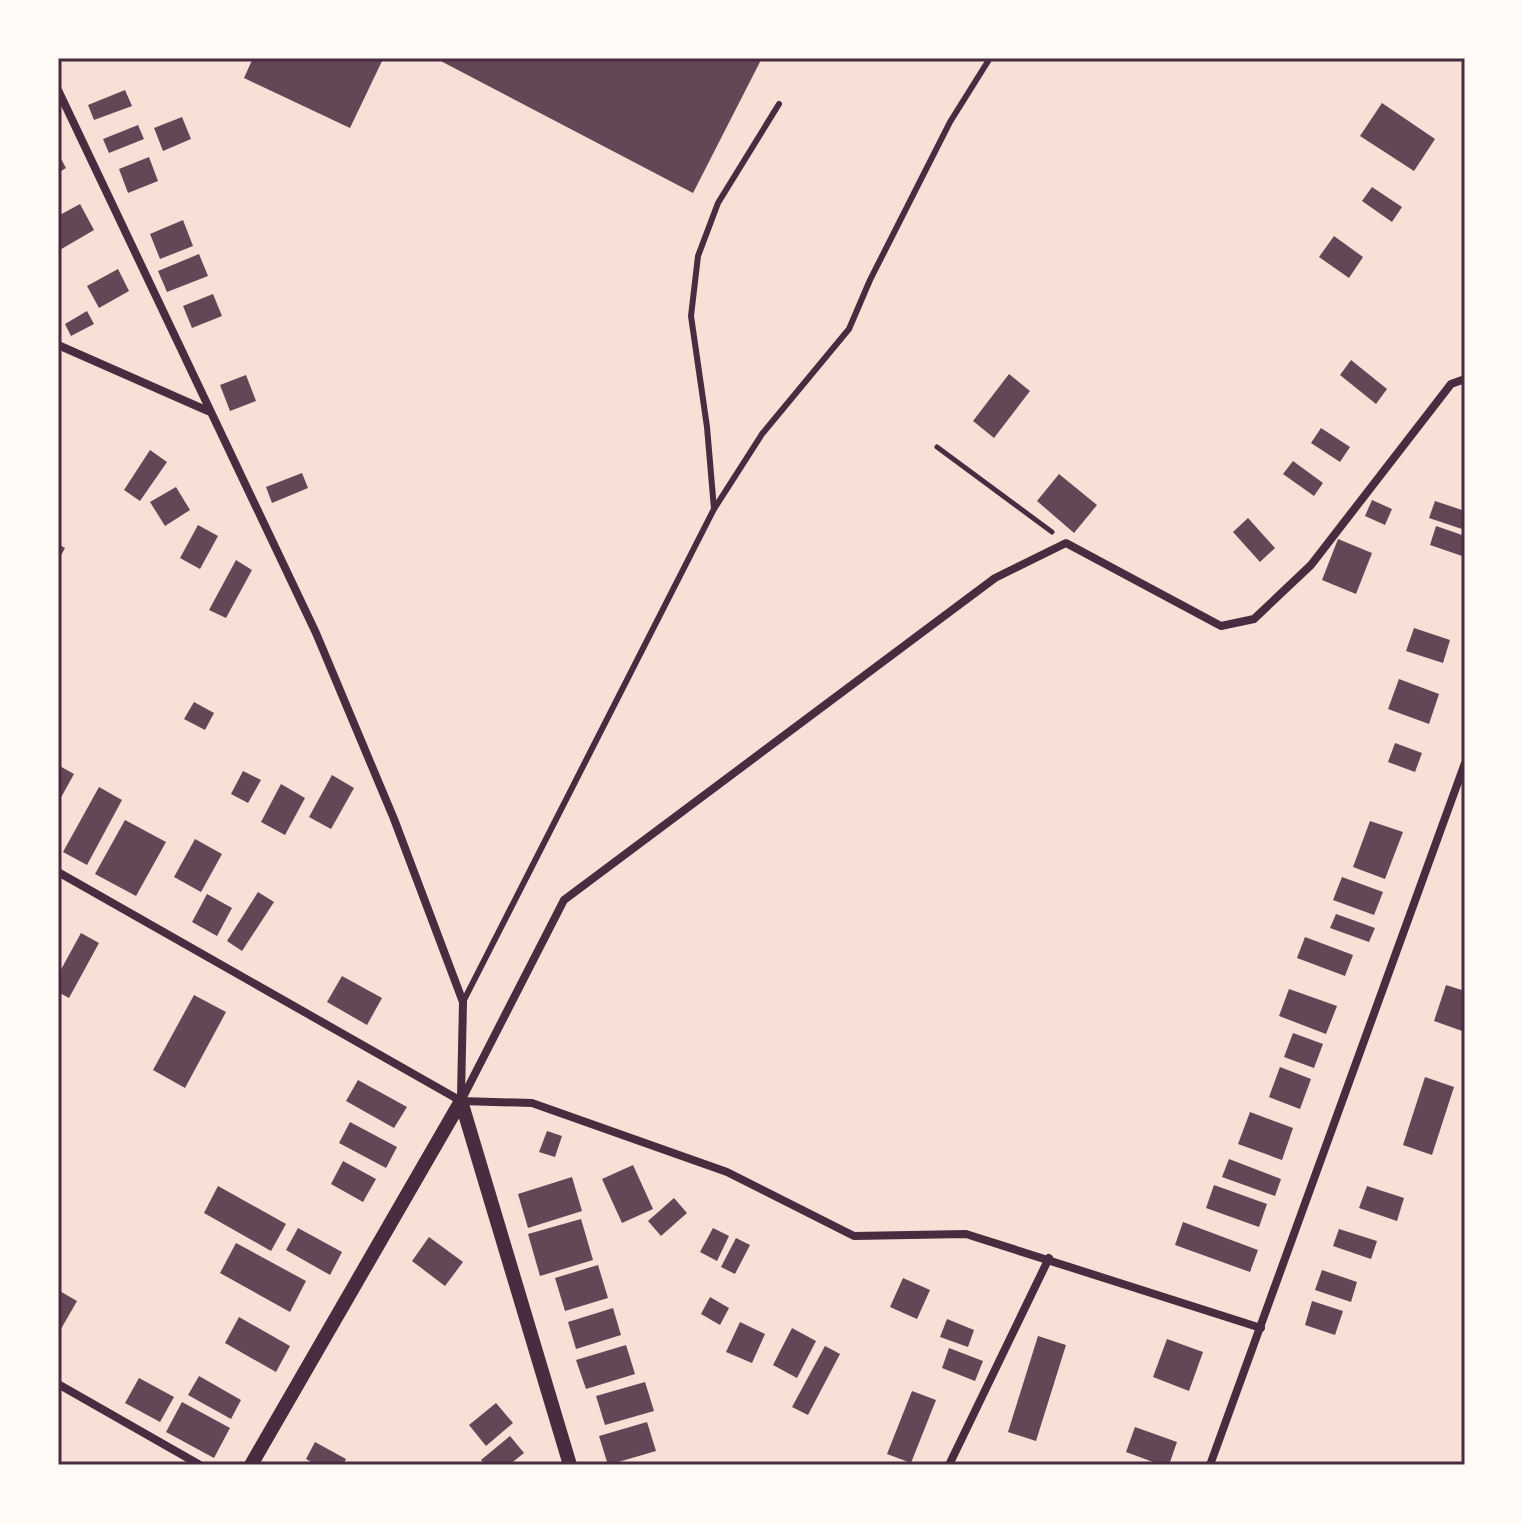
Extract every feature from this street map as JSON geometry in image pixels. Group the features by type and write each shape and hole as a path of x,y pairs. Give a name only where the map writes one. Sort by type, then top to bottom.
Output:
{"street":[{"path":"58,90 316,633 394,819 463,1002 461,1101 570,1465"},
{"path":"58,345 208,411"},
{"path":"251,1465 461,1101 564,900 995,578 1066,543 1221,626 1254,619 1311,565 1451,384 1465,379"},
{"path":"1210,1465 1465,763"},
{"path":"58,872 461,1101 532,1103 727,1172 854,1236 966,1234 1261,1328"},
{"path":"949,1465 1049,1258"},
{"path":"58,1384 200,1465"}],"lane":[{"path":"463,1002 714,509 762,434 849,329 870,280 950,122 990,58"},
{"path":"714,509 707,427 691,316 698,256 718,203 779,104"}],"path":[{"path":"937,447 1066,543"}],"building":[{"path":"253,58 383,59 350,128 244,78"},
{"path":"435,58 762,58 693,193"},
{"path":"125,90 132,106 94,120 88,105"},
{"path":"1382,103 1435,139 1414,171 1360,136"},
{"path":"182,117 191,139 163,151 154,128"},
{"path":"138,125 144,139 109,153 103,139"},
{"path":"58,153 66,168 58,173"},
{"path":"149,157 158,181 128,193 119,169"},
{"path":"1372,187 1402,207 1392,222 1362,201"},
{"path":"80,204 94,230 58,251 58,216"},
{"path":"183,220 193,246 160,259 150,234"},
{"path":"1334,236 1363,257 1349,278 1319,257"},
{"path":"199,254 208,276 167,292 158,271"},
{"path":"118,269 129,291 99,308 87,286"},
{"path":"213,294 222,316 192,328 183,306"},
{"path":"87,311 94,324 71,336 65,324"},
{"path":"1351,360 1387,389 1376,404 1340,375"},
{"path":"1009,374 1030,391 994,438 973,421"},
{"path":"246,375 256,401 230,411 220,385"},
{"path":"1321,428 1350,447 1340,462 1311,443"},
{"path":"150,450 167,462 140,501 124,490"},
{"path":"1293,461 1323,483 1314,496 1283,474"},
{"path":"302,473 308,488 272,503 266,487"},
{"path":"1059,474 1097,505 1074,533 1037,501"},
{"path":"176,487 190,510 165,526 150,502"},
{"path":"1372,500 1392,509 1385,525 1365,516"},
{"path":"1435,501 1465,511 1465,530 1429,518"},
{"path":"1248,518 1275,548 1260,562 1233,532"},
{"path":"198,525 218,536 200,569 180,558"},
{"path":"1436,526 1465,536 1465,557 1430,545"},
{"path":"1338,539 1372,553 1356,594 1322,580"},
{"path":"58,544 65,548 58,561"},
{"path":"236,560 252,570 226,618 209,610"},
{"path":"1414,628 1450,640 1443,663 1406,651"},
{"path":"1399,679 1439,694 1429,724 1388,709"},
{"path":"194,702 214,713 205,730 184,719"},
{"path":"1395,743 1422,753 1415,772 1388,762"},
{"path":"58,765 74,774 58,803"},
{"path":"243,771 261,780 248,803 231,794"},
{"path":"332,775 354,788 331,829 309,817"},
{"path":"281,784 305,798 285,835 261,822"},
{"path":"99,787 122,800 87,865 63,852"},
{"path":"125,820 166,842 136,896 95,874"},
{"path":"1370,821 1403,832 1385,879 1353,867"},
{"path":"195,839 222,854 201,892 174,877"},
{"path":"1342,877 1383,892 1374,915 1333,900"},
{"path":"258,892 274,902 242,951 227,941"},
{"path":"207,894 232,908 217,936 192,922"},
{"path":"1336,914 1375,928 1369,942 1330,928"},
{"path":"81,933 99,943 69,998 58,992 58,975"},
{"path":"1305,937 1353,955 1345,976 1297,958"},
{"path":"342,976 382,998 367,1025 327,1002"},
{"path":"1446,985 1465,991 1465,1032 1434,1021"},
{"path":"1289,989 1337,1006 1326,1034 1279,1016"},
{"path":"194,995 226,1012 185,1088 153,1070"},
{"path":"1293,1033 1323,1044 1314,1068 1284,1057"},
{"path":"1280,1067 1311,1079 1300,1109 1269,1097"},
{"path":"1425,1077 1454,1087 1432,1155 1403,1145"},
{"path":"358,1080 407,1107 394,1128 346,1101"},
{"path":"1250,1112 1293,1128 1282,1160 1238,1144"},
{"path":"350,1122 397,1147 386,1168 339,1143"},
{"path":"547,1131 562,1136 555,1157 539,1152"},
{"path":"1229,1159 1281,1179 1275,1196 1222,1177"},
{"path":"343,1161 376,1179 363,1202 331,1184"},
{"path":"633,1165 653,1209 622,1223 602,1179"},
{"path":"572,1177 582,1211 528,1228 518,1194"},
{"path":"1214,1185 1267,1204 1259,1227 1206,1208"},
{"path":"218,1186 286,1224 271,1251 204,1213"},
{"path":"1367,1186 1404,1198 1397,1221 1359,1208"},
{"path":"674,1198 687,1213 661,1236 648,1221"},
{"path":"581,1219 593,1260 540,1276 528,1234"},
{"path":"1183,1222 1258,1250 1250,1272 1175,1245"},
{"path":"298,1228 342,1252 330,1275 286,1250"},
{"path":"713,1228 729,1236 717,1261 700,1252"},
{"path":"1339,1229 1377,1241 1371,1259 1333,1246"},
{"path":"429,1237 463,1262 445,1286 412,1261"},
{"path":"736,1238 750,1245 735,1274 721,1267"},
{"path":"236,1243 306,1281 290,1312 220,1273"},
{"path":"598,1265 608,1298 565,1311 555,1278"},
{"path":"1322,1270 1357,1282 1351,1302 1315,1290"},
{"path":"903,1278 930,1290 917,1319 890,1307"},
{"path":"58,1290 77,1301 61,1329 58,1327"},
{"path":"710,1297 729,1308 720,1325 701,1314"},
{"path":"1312,1301 1343,1311 1335,1335 1305,1325"},
{"path":"613,1308 621,1335 576,1349 568,1322"},
{"path":"239,1317 290,1346 276,1372 225,1343"},
{"path":"947,1319 974,1330 968,1347 940,1337"},
{"path":"740,1322 765,1334 752,1363 726,1352"},
{"path":"792,1328 816,1341 797,1378 773,1365"},
{"path":"1038,1336 1066,1345 1036,1441 1008,1432"},
{"path":"1167,1339 1203,1352 1189,1391 1153,1377"},
{"path":"626,1345 635,1374 586,1389 576,1360"},
{"path":"825,1346 840,1354 808,1415 792,1407"},
{"path":"949,1348 983,1361 975,1381 942,1368"},
{"path":"199,1376 241,1400 231,1419 188,1395"},
{"path":"139,1378 174,1397 160,1422 125,1403"},
{"path":"645,1382 654,1411 605,1425 596,1396"},
{"path":"912,1391 936,1400 911,1463 887,1454"},
{"path":"182,1402 230,1428 214,1458 166,1432"},
{"path":"496,1403 513,1423 486,1446 469,1425"},
{"path":"647,1422 656,1451 608,1465 599,1436"},
{"path":"1135,1427 1177,1442 1169,1465 1126,1452"},
{"path":"510,1436 524,1453 509,1465 485,1465 481,1460"},
{"path":"315,1442 346,1459 343,1465 316,1465 306,1459"}]}
